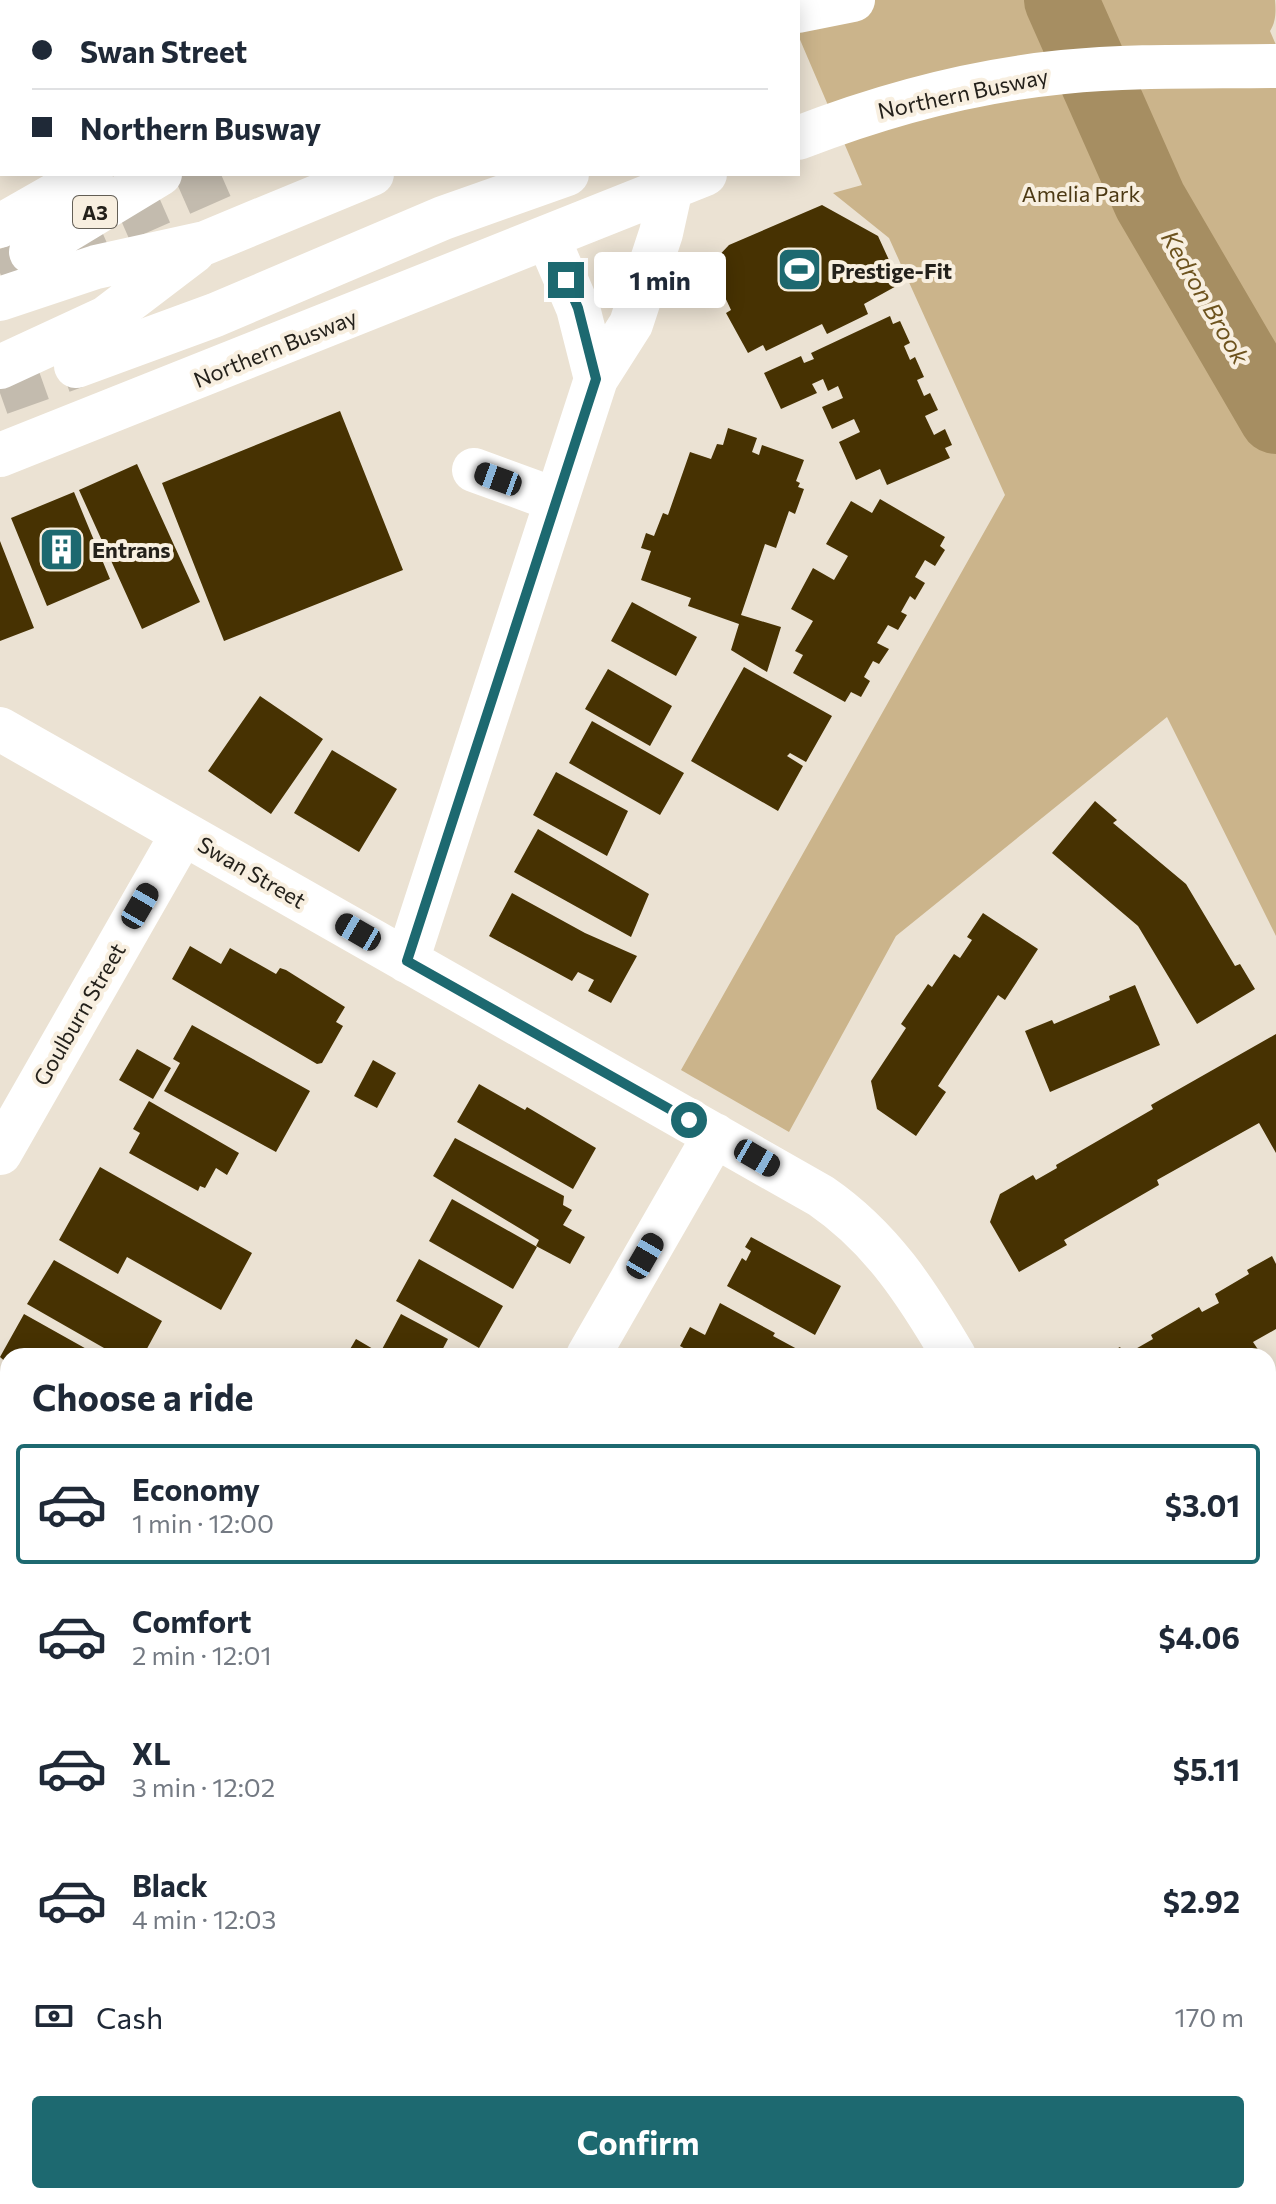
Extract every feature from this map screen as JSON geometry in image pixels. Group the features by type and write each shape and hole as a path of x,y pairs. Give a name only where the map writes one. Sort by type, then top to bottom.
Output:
{"main road":[{"path":"800,11 853,0"},
{"name":"Northern Busway","path":"816,131 931,95 1016,78 1125,68 1276,66"},
{"name":"A3","path":"15,239 89,176"},
{"name":"A3","path":"15,239 156,176"},
{"path":"0,299 96,267 205,243 367,176"},
{"path":"76,366 215,315 443,218 561,176"},
{"path":"407,961 596,379 631,324 661,233 688,181"},
{"name":"Northern Busway","path":"0,455 688,181"},
{"path":"548,238 578,308 596,379"},
{"path":"0,367 106,318 205,243"},
{"path":"474,470 556,500"},
{"name":"Swan Street","path":"0,729 821,1196 872,1237 912,1286 949,1348"},
{"name":"Goulburn Street","path":"0,1153 183,833"},
{"path":"593,1348 715,1135"}],"green space":[{"name":"Amelia Park","path":"800,0 1275,0 1275,16 1270,31 1276,45 1276,936 1167,717 896,936 789,1132 681,1070 1005,495 889,238 833,193 862,185 800,40"}],"building":[{"path":"822,205 878,236 900,284 864,304 868,314 827,334 822,324 766,351 763,345 748,353 726,313 731,310 710,265 729,245"},
{"path":"890,316 893,324 900,321 910,343 904,346 910,360 915,357 924,377 917,380 924,396 930,393 938,410 925,416 934,435 945,429 952,445 945,448 950,458 887,485 880,469 856,480 839,442 860,432 854,419 832,429 822,407 843,398 838,386 828,391 823,379 812,384 817,393 781,409 764,373 801,356 804,363 814,359 811,353"},
{"path":"340,411 403,570 224,641 162,483"},
{"path":"728,428 757,438 752,452 759,455 762,445 804,460 796,481 800,483 798,487 804,489 795,514 789,511 776,548 765,544 741,615 781,627 767,672 731,650 739,624 688,606 691,598 641,580 651,551 641,548 646,533 654,536 663,513 668,515 690,452 711,459 717,444 723,445"},
{"path":"137,464 200,602 142,629 79,490"},
{"name":"Entrans","path":"74,492 110,579 47,606 11,518"},
{"path":"880,499 945,537 940,546 945,550 935,566 925,560 915,577 925,583 915,600 910,596 901,612 907,615 898,630 888,625 877,643 889,649 879,664 873,661 864,677 870,681 861,697 851,692 845,702 793,673 803,655 795,651 813,621 791,609 813,568 834,580 848,556 826,544 851,501 872,513"},
{"path":"0,541 34,628 0,641"},
{"path":"632,602 697,637 676,676 611,641"},
{"path":"744,667 832,716 806,762 790,753 787,756 803,766 778,811 691,761"},
{"path":"608,669 672,706 650,746 585,709"},
{"path":"260,696 323,739 271,814 208,771"},
{"path":"592,721 684,773 660,815 569,763"},
{"path":"332,750 397,789 359,852 294,813"},
{"path":"556,772 628,811 607,856 533,815"},
{"path":"1095,801 1117,820 1113,823 1186,884 1235,966 1240,964 1255,989 1197,1024 1138,926 1052,853"},
{"path":"538,829 649,894 631,937 514,872"},
{"path":"512,893 585,933 637,956 611,1003 588,991 594,980 578,972 572,981 489,936"},
{"path":"983,913 1038,949 1005,1000 998,995 938,1086 946,1092 916,1136 877,1109 871,1081 906,1028 901,1024 928,984 932,987 954,954 960,958 972,940 967,937"},
{"path":"190,946 221,964 230,948 276,974 280,968 286,970 345,1007 336,1022 343,1026 322,1063 317,1064 172,979"},
{"path":"1135,985 1160,1045 1050,1092 1025,1031 1052,1020 1054,1024 1110,1000 1109,996"},
{"path":"192,1025 310,1091 276,1152 164,1091 180,1063 173,1059"},
{"path":"1276,1034 1276,1153 1259,1123 1157,1180 1159,1185 1064,1240 1067,1245 1019,1272 990,1222 1000,1194 1033,1175 1036,1180 1057,1168 1056,1165 1153,1109 1151,1105"},
{"path":"137,1049 171,1068 153,1099 119,1080"},
{"path":"373,1060 396,1073 377,1108 354,1096"},
{"path":"479,1084 525,1110 527,1107 596,1148 573,1189 457,1122"},
{"path":"149,1101 239,1153 227,1175 216,1168 205,1188 200,1186 198,1191 129,1153 140,1133 133,1129"},
{"path":"455,1138 564,1196 563,1205 572,1210 563,1225 585,1237 570,1264 536,1246 539,1240 433,1176"},
{"path":"100,1167 252,1253 221,1310 127,1257 118,1274 59,1240"},
{"path":"452,1199 537,1247 513,1289 429,1241"},
{"path":"751,1237 841,1286 815,1335 727,1286 742,1258 746,1261 751,1251 745,1247"},
{"path":"1272,1256 1276,1264 1276,1329 1253,1342 1257,1348 1137,1348 1153,1339 1151,1335 1199,1307 1202,1312 1219,1303 1215,1294 1249,1274 1247,1270"},
{"path":"419,1259 503,1306 479,1348 396,1301"},
{"path":"54,1260 162,1321 147,1348 104,1348 27,1304"},
{"path":"720,1303 775,1333 773,1336 795,1348 680,1346 690,1327 705,1335"},
{"path":"24,1314 85,1348 5,1348"},
{"path":"401,1314 448,1339 443,1348 383,1348"},
{"path":"356,1339 371,1348 351,1348"}],"waterway":[{"name":"Kedron Brook","path":"1061,0 1150,201 1276,417"}],"tunnel":[{"path":"0,273 221,176"},
{"path":"0,393 76,366"}],"place":[{"name":"Prestige-Fit","path":"800,270"},
{"name":"Entrans","path":"61,549"}],"route":[{"path":"566,280 578,308 596,379 407,961 689,1120"}]}
